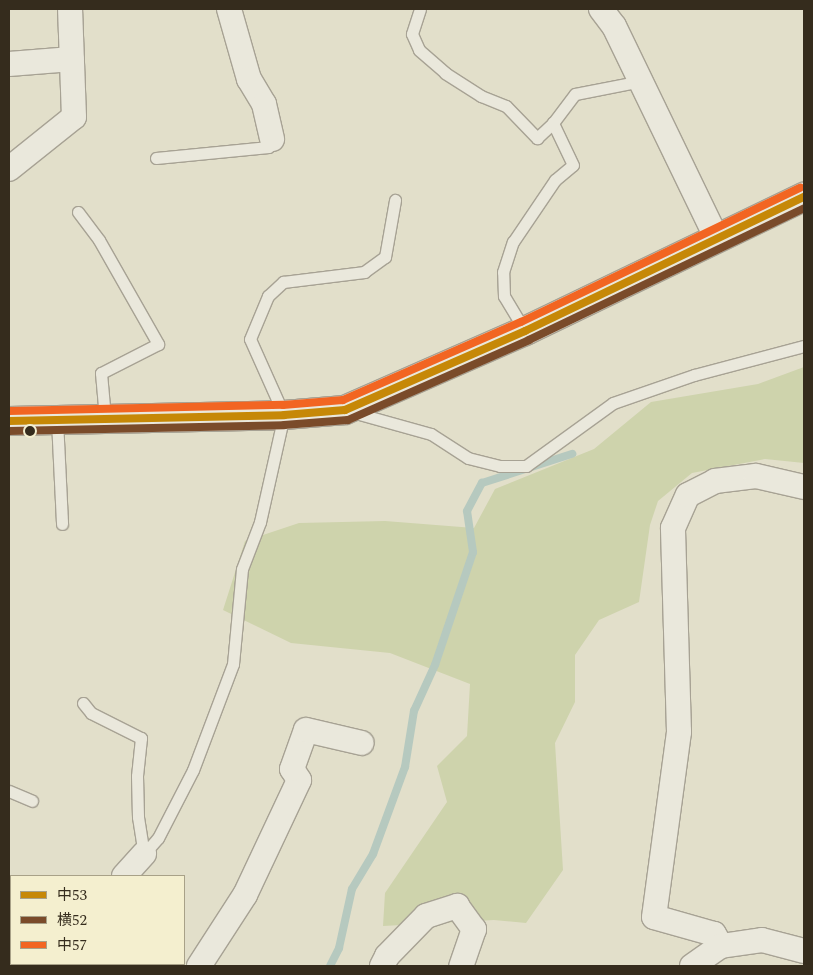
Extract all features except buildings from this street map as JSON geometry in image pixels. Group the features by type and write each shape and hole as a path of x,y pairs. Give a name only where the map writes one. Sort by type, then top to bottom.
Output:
{"street":[{"path":"9,169 74,117 70,9"},
{"path":"229,9 244,64 264,104 272,139"},
{"path":"601,9 614,26 717,239"},
{"path":"9,64 72,59"},
{"path":"9,421 284,416 345,410 525,331 804,198"},
{"path":"721,946 714,934 654,917 679,732 673,528 688,495 715,481 756,476 804,487"},
{"path":"199,966 245,895 299,780 292,768 306,730 362,743"},
{"path":"125,875 144,854"},
{"path":"382,966 387,956 426,916 457,906 474,929 462,966"},
{"path":"692,966 721,946 762,940 804,951"}],"lane":[{"path":"420,9 412,34 420,50 445,73 481,96 506,106 537,138 553,123 575,94 640,81"},
{"path":"525,331 504,296 503,272 513,242 555,180 573,165 553,123"},
{"path":"156,158 268,147 272,139"},
{"path":"144,854 158,838 193,770 233,664 242,568 260,522 284,416 250,339 268,296 282,282 364,272 378,262 384,256 395,200"},
{"path":"78,212 99,240 158,344 102,373 105,418"},
{"path":"345,410 431,434 468,458 500,466 526,466 613,403 694,375 804,346"},
{"path":"58,420 62,524"},
{"path":"83,703 91,713 141,738 138,809 144,854"},
{"path":"9,791 32,801"}],"green space":[{"path":"804,367 804,463 765,459 692,473 658,501 650,525 639,602 599,620 575,655 575,702 555,743 563,870 526,923 494,920 383,926 385,893 447,802 437,766 467,736 470,684 390,653 291,643 223,610 245,541 299,523 385,521 474,528 495,489 594,449 651,402 758,384"}],"waterway":[{"path":"330,966 339,948 352,889 373,854 405,767 414,711 435,665 473,552 467,511 482,483 572,454"}],"transit line":[{"name":"中57","path":"9,411 283,405 343,400 521,322 800,188"},
{"name":"中53","path":"9,421 284,415 345,410 525,331 804,197"},
{"name":"横52","path":"9,431 284,425 348,420 529,340 804,208"}]}
